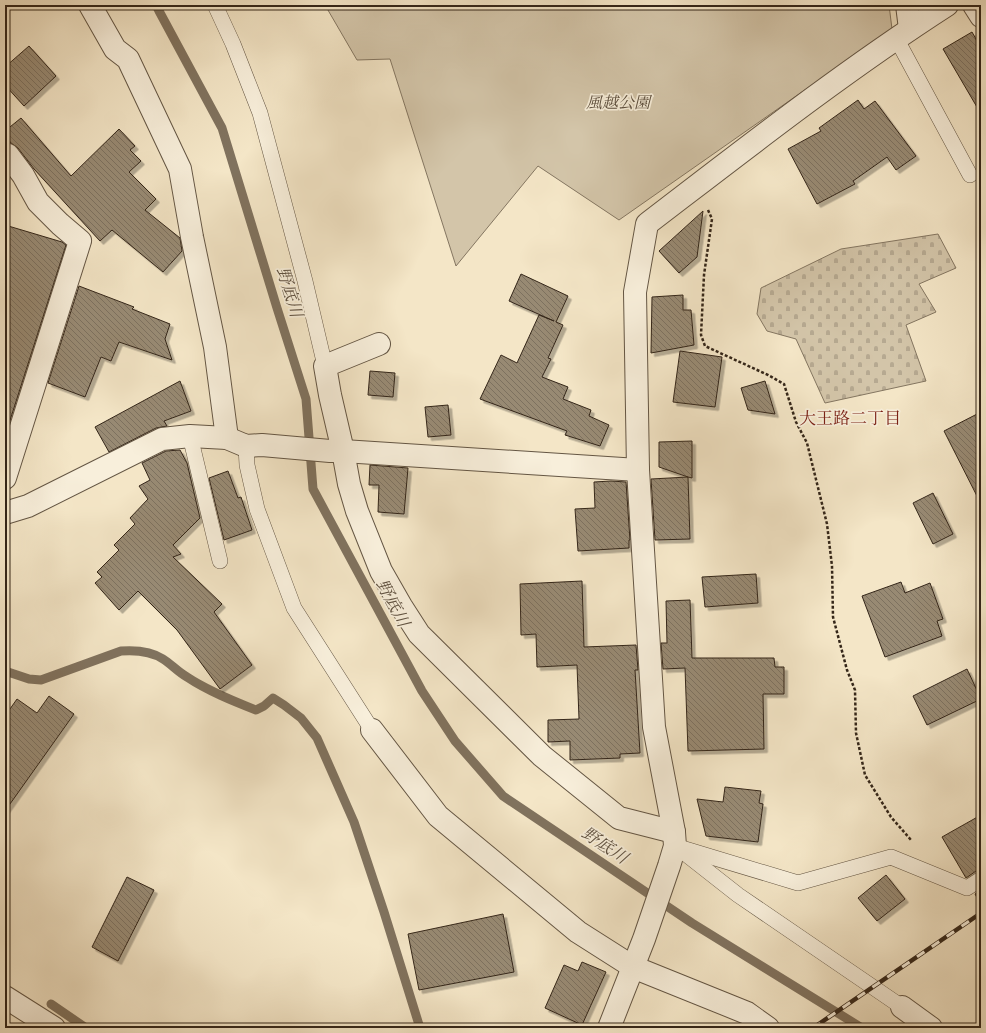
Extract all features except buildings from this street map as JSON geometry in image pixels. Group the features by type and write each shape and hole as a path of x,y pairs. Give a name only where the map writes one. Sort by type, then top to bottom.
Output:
{"street":[{"path":"90,5 115,49 128,59 180,169 192,237 215,346 245,443"},
{"path":"903,34 907,5"},
{"path":"609,1028 644,939 669,866 674,839 654,727 638,470 635,292 647,224 770,129 903,34 947,5"},
{"path":"974,5 981,16"},
{"path":"5,154 8,155 23,175 38,202 80,241 5,478"},
{"path":"379,344 325,366 337,451 350,484 357,511 381,571 401,606 419,634 542,756 619,818 674,839"},
{"path":"5,513 28,506 162,439 190,436 245,443 337,451 638,470"},
{"path":"372,730 438,816 578,932 633,967 747,1013 768,1028"},
{"path":"6,1000 54,1028"},
{"path":"902,1007 931,1028"}],"lane":[{"path":"216,5 260,113 325,366"},
{"path":"903,34 970,175"},
{"path":"190,436 220,561"},
{"path":"245,443 247,465 257,509 294,608 372,730"},
{"path":"674,839 798,883 891,857 967,888 981,879"},
{"path":"674,839 738,895 902,1007"}],"path":[{"path":"696,186 712,219 704,276 701,336 705,346 784,384 796,422 807,443 827,524 832,566 833,617 847,670 855,690 856,733 865,775 891,817 915,844"}],"green space":[{"name":"風越公園","path":"325,5 889,5 892,29 619,220 538,166 456,266 390,59 357,60"},
{"path":"938,234 956,268 919,284 936,312 906,325 926,381 825,403 796,339 767,331 757,314 761,288 841,249"}],"waterway":[{"name":"野底川","path":"156,5 222,128 306,399 313,489 422,691 455,741 503,796 692,923 862,1028"},
{"path":"5,671 29,679 41,680 121,651 143,652 158,656 195,682 256,710 264,706 273,698 301,718 317,738 354,822 420,1028"},
{"path":"51,1004 86,1028"}],"railway":[{"path":"813,1028 981,913"}],"district":[{"name":"大王路二丁目","path":"850,418"}]}
